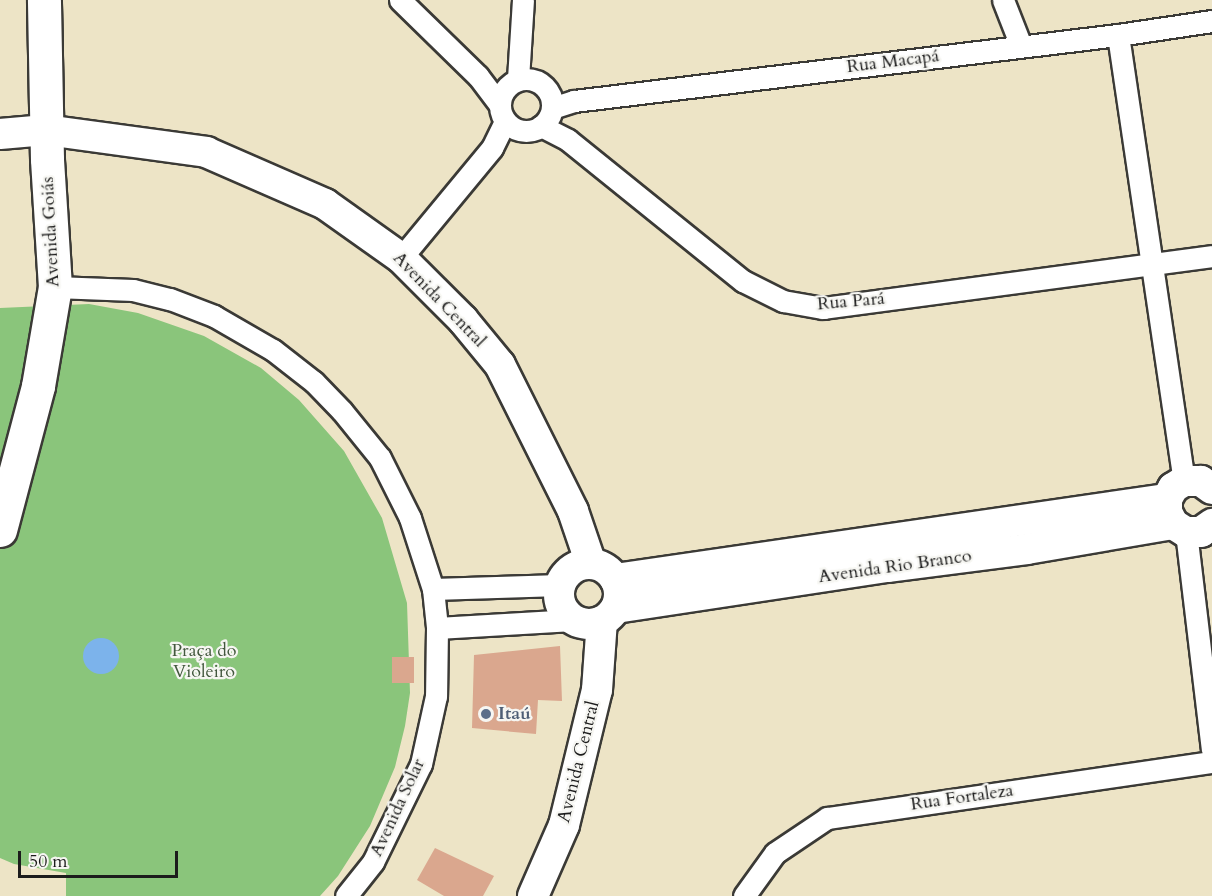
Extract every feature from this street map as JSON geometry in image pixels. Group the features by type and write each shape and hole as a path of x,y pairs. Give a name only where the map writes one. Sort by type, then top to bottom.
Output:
{"main road":[{"name":"Avenida Goiás","path":"0,530 38,386 55,287 46,130 44,0"}],"street":[{"path":"400,0 478,76 513,100"},
{"path":"401,258 492,148 513,100 522,56 523,0"},
{"path":"1003,0 1021,46"},
{"name":"Rua Macapá","path":"513,100 531,131 548,112 574,101 1118,35 1212,21"},
{"path":"1118,35 1189,508 1202,570 1212,749"},
{"name":"Rua Pará","path":"513,100 546,88 548,112 567,140 744,281 783,301 823,308 1212,256"},
{"name":"Avenida Central","path":"0,134 46,130 206,152 325,204 401,258 463,320 500,365 573,511 600,598 597,690 564,825 533,896"},
{"name":"Avenida Solar","path":"55,287 133,290 170,299 214,316 273,350 314,382 342,411 380,458 410,518 433,589 437,628 436,696 421,764 373,862 346,896"},
{"name":"Avenida Rio Branco","path":"437,628 600,598 887,567 1028,549 1189,508"},
{"path":"433,589 560,585 572,569 600,598"},
{"name":"Rua Fortaleza","path":"744,896 775,852 827,818 1212,762"}],"green space":[{"name":"Praça do Violeiro","path":"89,304 138,313 204,336 261,368 299,400 344,451 382,518 407,603 410,693 405,726 395,767 370,826 338,876 320,896 66,896 66,873 14,864 0,858 0,308"}],"water":[{"path":"101,638 114,643 119,656 114,669 101,674 88,669 83,656 88,643"}],"building":[{"path":"560,646 562,701 538,700 536,734 472,728 474,655"},
{"path":"392,657 414,657 414,683 392,683"},
{"path":"435,848 494,876 483,896 444,896 417,880"}],"place":[{"name":"Itaú","path":"486,714"}]}
